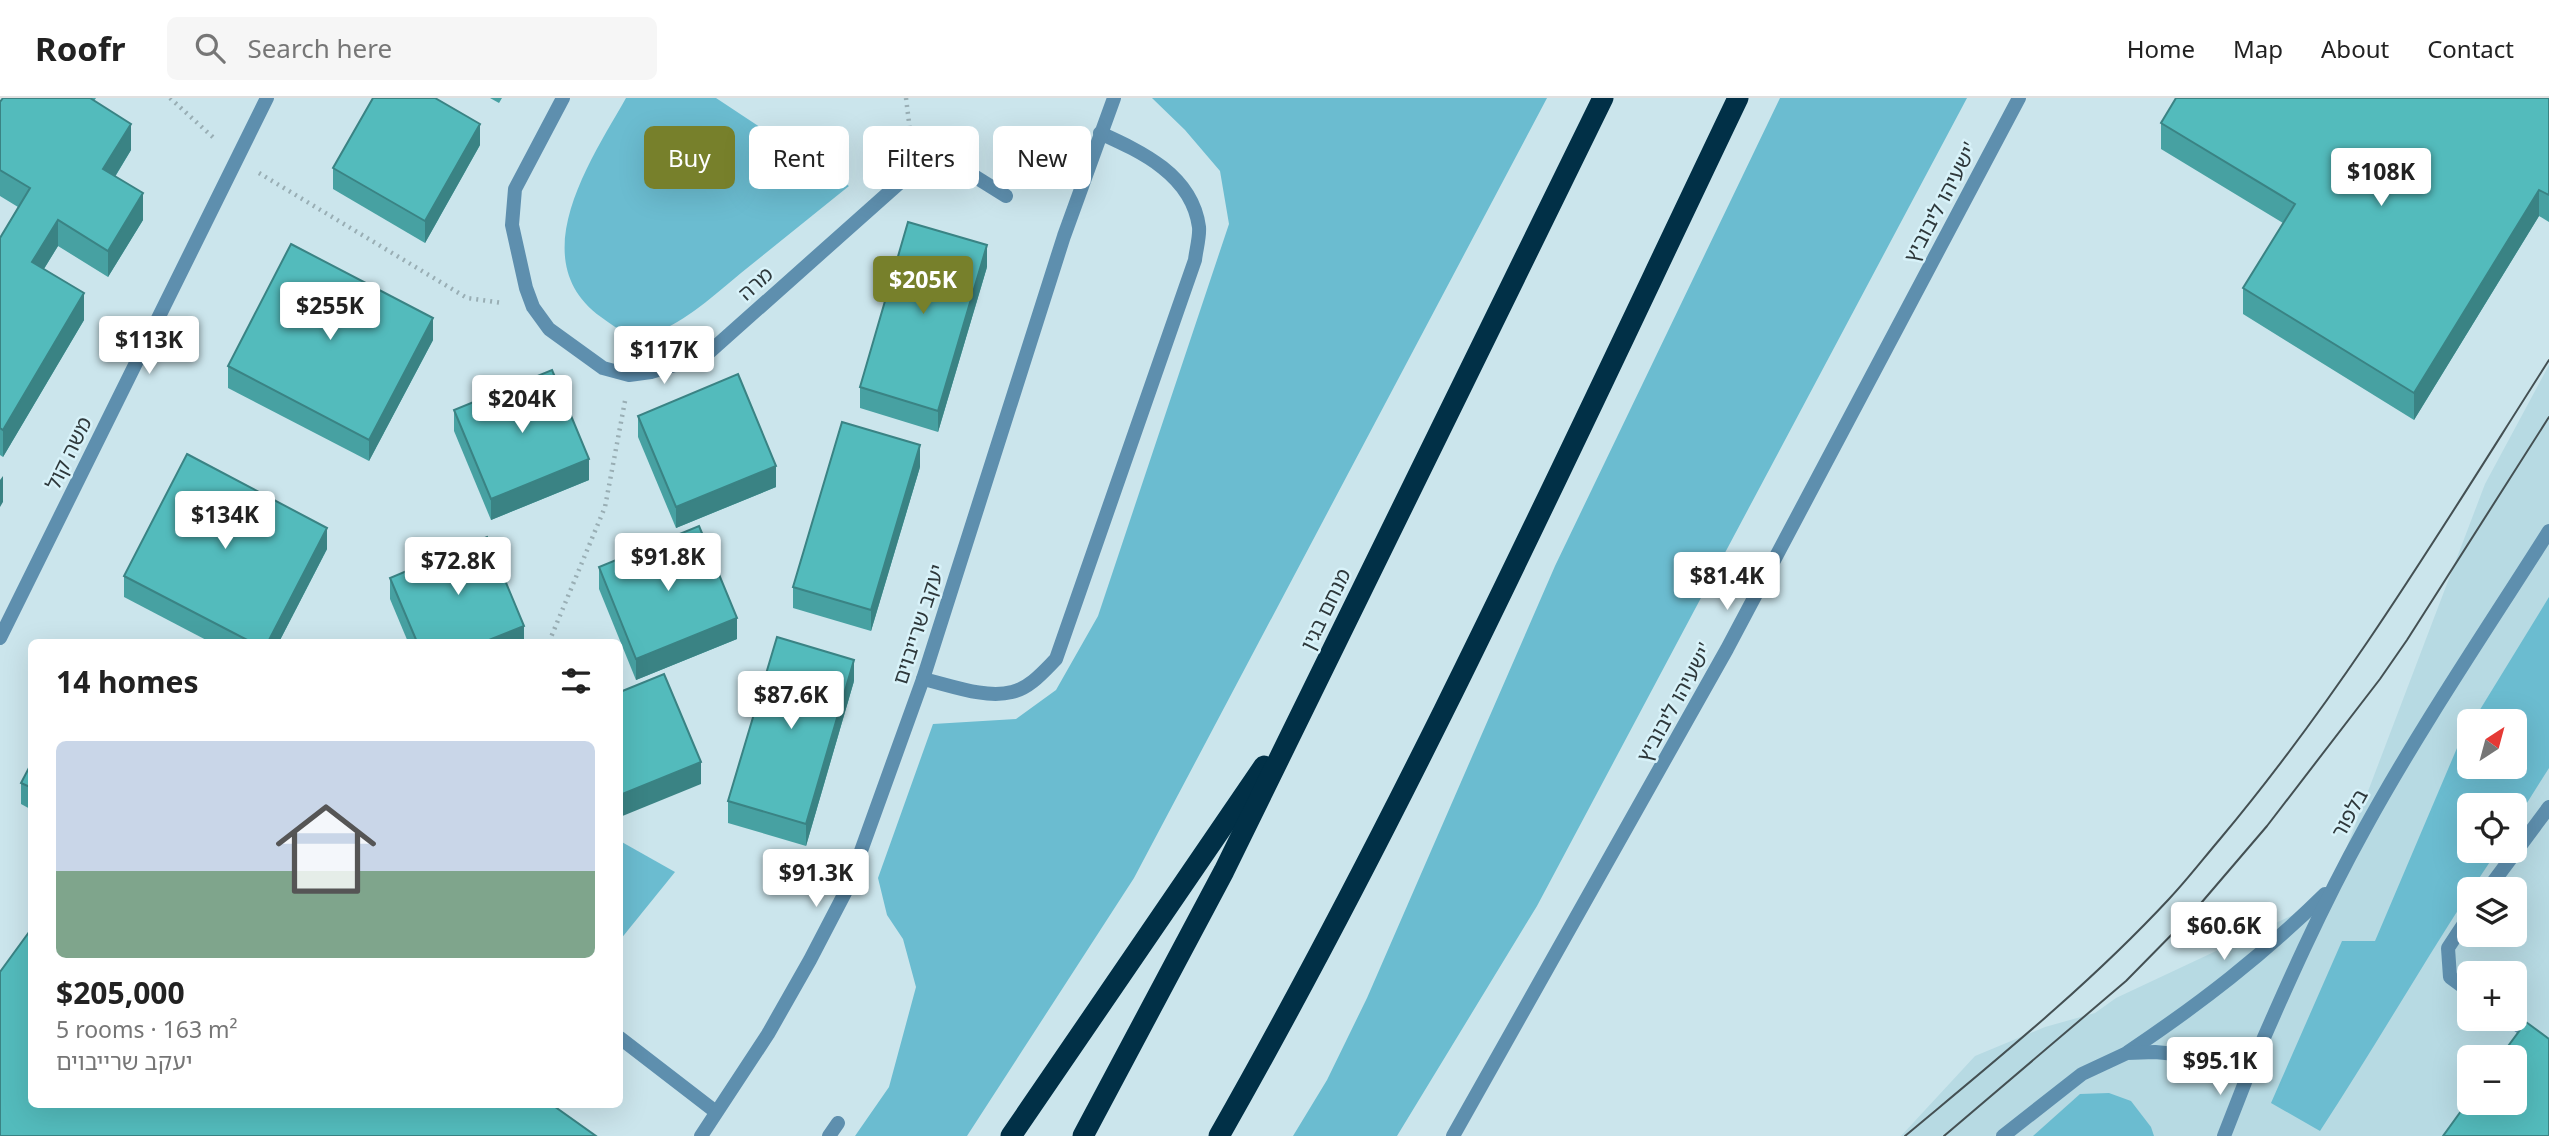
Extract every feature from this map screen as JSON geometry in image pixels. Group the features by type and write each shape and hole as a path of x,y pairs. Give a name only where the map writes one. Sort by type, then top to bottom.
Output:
{"highway":[{"name":"מנחם בגין","path":"1083,1136 1224,871 1603,98"},
{"path":"1219,1136 1363,872 1479,639 1738,98"},
{"path":"1012,1136 1308,700"}],"street":[{"name":"משה קול","path":"0,636 267,98"},
{"path":"563,98 516,189 512,225 526,288 533,307 549,329 603,368 629,375"},
{"name":"יעקב שרייבוים","path":"701,1136 768,1034 848,887 923,678 1060,249 1114,98"},
{"name":"ישעיהו ליבוביץ'","path":"1453,1136 1727,649 2019,98"},
{"path":"923,678 985,693 1013,692 1039,677 1056,659 1195,260 1199,228 1190,198 1171,174 1141,151 1100,133"},
{"name":"מרה","path":"979,179 1006,196"},
{"name":"מרה","path":"629,375 651,372 705,356 893,189"},
{"name":"בלפור","path":"2224,1136 2298,959 2334,886 2396,773 2549,531"},
{"path":"2497,877 2549,807"},
{"path":"2003,1136 2082,1074 2127,1053 2246,967 2334,886"},
{"path":"2457,934 2448,948 2451,977 2457,982"},
{"path":"2526,1031 2549,1047"},
{"path":"623,1040 716,1112"},
{"path":"2127,1053 2186,1055 2249,1072"},
{"path":"829,1136 838,1123"}],"path":[{"path":"170,98 236,159 467,299 533,307"},
{"path":"906,98 909,126"},
{"path":"549,639 604,507 616,457 629,375"}],"shaded area":[{"path":"626,98 716,98 758,126 749,126 749,189 845,189 689,315 654,333 632,334 601,317 578,294 567,267 565,239 571,209 596,150"},
{"path":"1152,98 1547,98 1134,878 967,1136 855,1136 889,1087 916,987 903,939 887,915 878,878 933,724 1016,719 1056,690 1098,616 1229,224 1220,171 1185,130"},
{"path":"1780,98 1967,98 1537,906 1397,1136 1293,1136 1327,1080 1367,998 1555,566"},
{"path":"2549,365 2549,1136 1901,1136 1975,1056 2045,1027 2095,1013 2116,998 2327,899 2485,484"},
{"path":"2549,597 2549,768 2527,803 2527,793 2457,793 2457,863 2489,863 2480,877 2457,877 2457,912 2320,1131 2271,1103 2342,941 2375,941 2457,748 2457,779 2527,779 2527,709 2480,709"},
{"path":"623,843 675,872 623,936"},
{"path":"2109,1093 2131,1101 2151,1127 2154,1136 2033,1136 2080,1094"}],"building":[{"path":"3,98 90,98 131,124 103,169 143,193 108,251 58,220 32,262 84,293 3,430 0,428 0,238 30,188 0,170 0,102"},
{"path":"373,98 435,98 480,124 425,221 333,168"},
{"path":"2176,98 2549,98 2549,195 2539,190 2414,393 2243,288 2295,204 2161,123"},
{"path":"908,222 987,245 938,411 860,387"},
{"path":"291,244 433,318 369,440 228,366"},
{"path":"552,370 589,459 491,499 454,410"},
{"path":"738,374 776,466 676,507 638,416"},
{"path":"842,422 920,445 871,610 793,587"},
{"path":"187,454 327,528 270,639 245,639 124,576"},
{"path":"699,526 737,618 636,659 599,567"},
{"path":"487,537 524,626 492,639 416,639 390,578"},
{"path":"777,637 854,660 806,824 728,801"},
{"path":"664,674 701,762 623,794 623,691"},
{"path":"28,770 28,786 21,783"},
{"path":"28,934 28,1108 557,1108 596,1136 0,1136 0,972"},
{"path":"2527,1023 2549,1039 2549,1136 2443,1136 2458,1115 2527,1115 2527,1045 2509,1045 2519,1031 2527,1031"}],"tram line":[{"path":"1905,1136 2074,992 2176,892 2266,782 2352,665 2549,360"},
{"path":"1944,1136 2126,981 2190,916 2267,826 2407,640 2549,417"}]}
